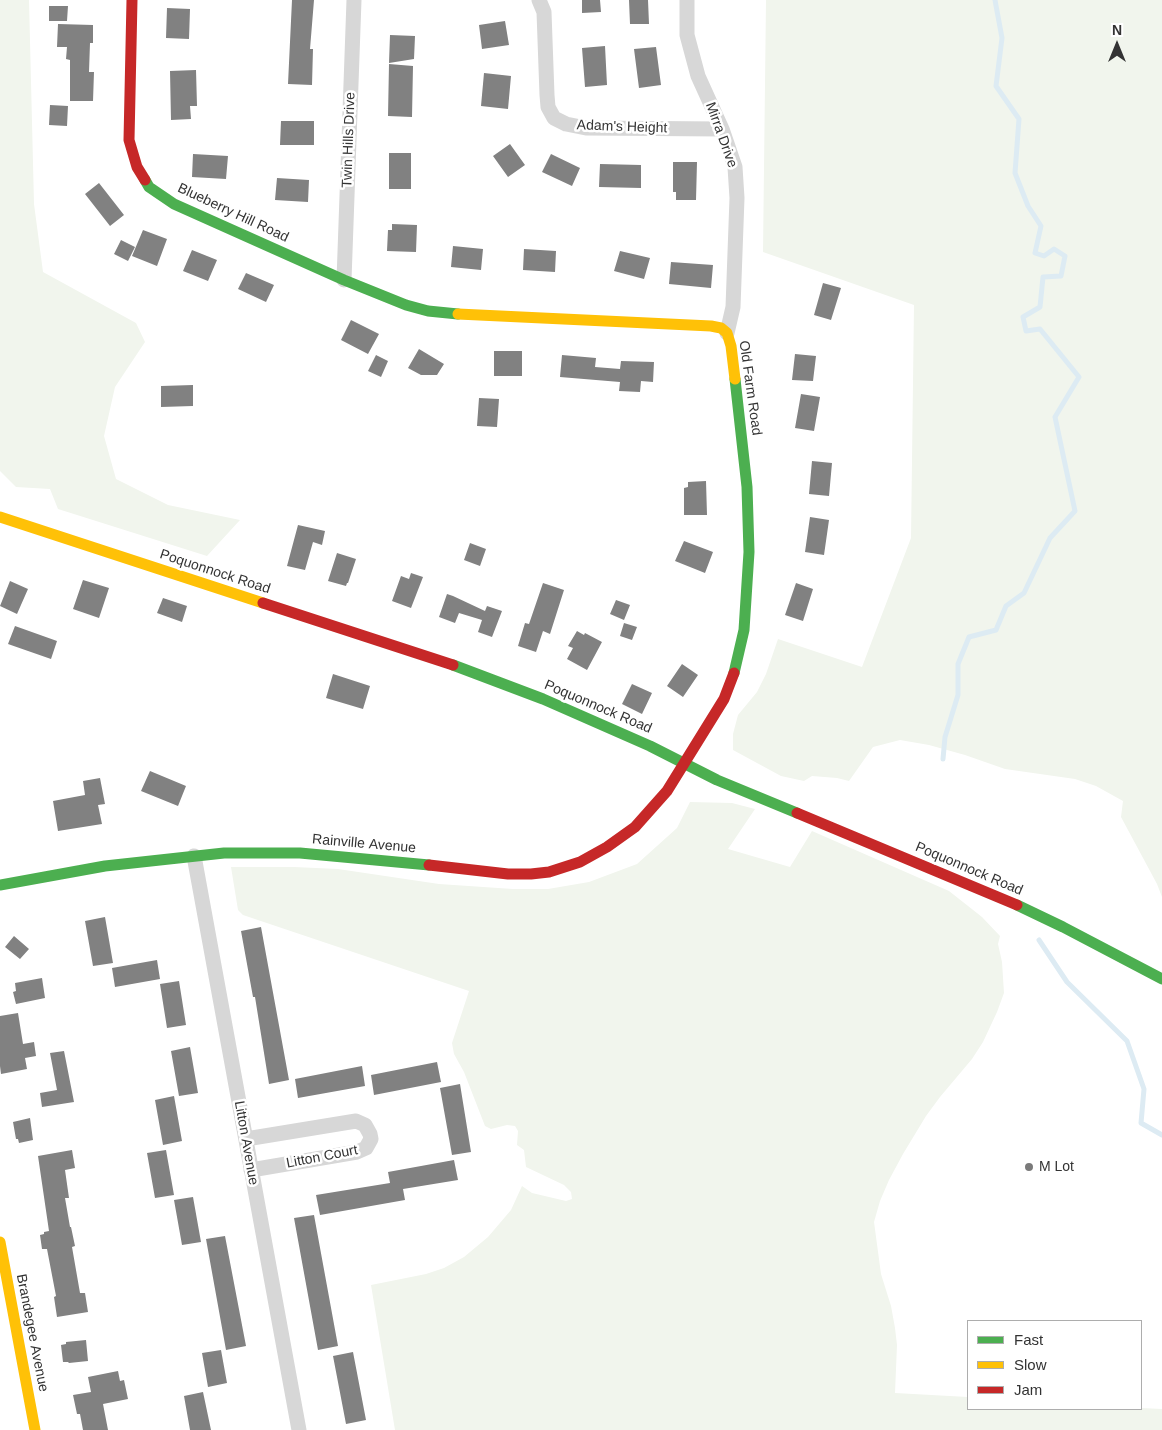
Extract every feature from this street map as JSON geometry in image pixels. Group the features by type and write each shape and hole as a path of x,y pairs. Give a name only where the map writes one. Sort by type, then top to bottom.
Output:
{"street":[{"name":"Blueberry Hill Road","path":"132,0 129,140 137,167 149,187 174,204 344,280"},
{"name":"Twin Hills Drive","path":"344,280 354,0"},
{"name":"Adam's Height","path":"539,0 544,12 546,95 548,108 554,118 566,124 586,128 722,130"},
{"name":"Mirra Drive","path":"687,0 687,35 698,76 722,130 735,167 737,198 733,307 727,333"},
{"name":"Old Farm Road","path":"344,280 406,305 428,311 452,314 711,326 721,328 727,333 732,346 747,487 749,552 744,630 736,668 724,699 683,763"},
{"name":"Poquonnock Road","path":"1,520 463,668 552,703 650,746 717,780 1001,898 1064,927 1162,979"},
{"name":"Rainville Avenue","path":"0,885 105,866 224,853 300,853 416,863 508,874 549,872 580,862 608,847 635,827 667,791 683,763"},
{"name":"Litton Avenue","path":"194,856 299,1430"},
{"name":"Litton Court","path":"246,1139 356,1121 365,1125 370,1134 366,1148 357,1152 251,1170"},
{"name":"Brandegee Avenue","path":"0,1242 35,1430"}],"shaded area":[{"path":"0,0 29,0 34,204 43,272 136,323 145,342 115,387 104,436 116,479 168,505 240,520 207,556 58,509 50,489 16,487 0,471"},
{"path":"766,0 1162,0 1162,897 1121,817 1123,801 1096,786 1075,779 1005,769 929,745 900,740 873,747 849,781 812,776 804,781 781,776 733,750 733,734 738,715 757,692 766,674 778,639 862,667 911,538 914,305 763,252"},
{"path":"690,802 732,803 755,809 728,849 790,867 812,831 949,891 982,917 1000,936 998,944 1002,962 1004,993 997,1012 983,1042 972,1059 926,1116 903,1154 880,1201 874,1222 881,1274 891,1306 895,1328 897,1345 895,1393 967,1397 967,1410 1162,1409 1162,1430 395,1430 371,1285 426,1274 444,1268 464,1257 488,1237 511,1210 522,1186 532,1193 566,1201 572,1199 571,1192 564,1185 526,1167 524,1150 517,1145 518,1131 515,1126 507,1125 491,1129 485,1126 464,1072 454,1054 452,1043 469,991 243,915 238,910 231,867 338,869 439,884 513,889 548,889 589,882 637,864 677,828"}],"building":[{"path":"292,0 314,0 310,49 313,49 312,85 288,84"},
{"path":"582,0 600,0 601,12 582,13"},
{"path":"629,0 648,0 649,24 630,24"},
{"path":"49,6 68,6 67,21 49,21"},
{"path":"167,8 190,9 189,39 166,38"},
{"path":"505,21 509,45 482,49 479,25"},
{"path":"58,24 93,25 93,43 90,43 89,72 94,72 93,101 70,101 70,60 66,59 67,47 57,47"},
{"path":"390,35 415,36 414,59 389,63"},
{"path":"605,46 607,85 585,87 582,48"},
{"path":"656,47 661,85 639,88 634,49"},
{"path":"389,64 413,66 412,117 388,116"},
{"path":"196,70 197,106 190,106 191,119 171,120 170,71"},
{"path":"484,73 511,76 508,109 481,106"},
{"path":"50,105 68,106 67,126 49,125"},
{"path":"281,121 314,121 314,145 280,145"},
{"path":"510,144 525,165 508,177 493,156"},
{"path":"389,153 411,153 411,189 389,189"},
{"path":"193,154 228,156 226,179 192,177"},
{"path":"551,154 580,168 572,186 542,172"},
{"path":"673,162 697,162 696,200 676,200 676,192 673,192"},
{"path":"600,164 641,165 641,188 599,187"},
{"path":"277,178 309,180 308,202 275,200"},
{"path":"99,183 124,215 110,226 85,194"},
{"path":"392,224 417,225 416,252 387,251 388,230 392,230"},
{"path":"143,230 167,239 157,266 132,256"},
{"path":"121,240 135,247 128,261 114,254"},
{"path":"453,246 483,249 481,270 451,267"},
{"path":"524,249 556,251 555,272 523,270"},
{"path":"192,250 217,260 208,281 183,271"},
{"path":"620,251 650,258 644,279 614,271"},
{"path":"671,262 713,265 711,288 669,284"},
{"path":"246,273 274,285 266,302 238,289"},
{"path":"823,283 841,288 831,320 814,315"},
{"path":"351,320 379,334 368,354 341,340"},
{"path":"419,349 444,364 437,375 421,375 408,368"},
{"path":"494,351 522,351 522,376 494,376"},
{"path":"795,354 816,356 813,381 792,380"},
{"path":"376,355 388,361 381,377 368,371"},
{"path":"562,355 596,358 595,367 620,369 621,361 654,362 653,382 641,381 640,392 619,391 620,382 560,377"},
{"path":"193,385 193,406 161,407 161,386"},
{"path":"801,394 820,397 814,431 795,428"},
{"path":"479,398 499,399 497,427 477,426"},
{"path":"812,461 832,463 829,496 809,494"},
{"path":"706,481 707,515 684,515 684,488 688,487 688,482"},
{"path":"810,517 829,520 824,555 805,552"},
{"path":"298,525 325,531 322,545 313,542 305,570 287,566"},
{"path":"684,541 713,552 705,573 675,561"},
{"path":"470,543 486,549 480,566 464,560"},
{"path":"337,553 356,559 346,586 328,581"},
{"path":"411,573 423,577 411,608 392,601 401,576 409,579"},
{"path":"83,580 109,588 99,618 73,609"},
{"path":"10,581 28,589 17,614 0,606"},
{"path":"543,583 564,590 550,634 543,631 536,652 518,646 525,623 529,624"},
{"path":"796,583 813,589 803,621 785,615"},
{"path":"447,594 485,611 487,606 502,611 492,637 478,632 482,620 459,613 455,623 439,617"},
{"path":"163,598 187,606 182,622 157,613"},
{"path":"616,600 630,605 624,620 610,614"},
{"path":"624,623 637,627 632,640 620,636"},
{"path":"15,626 57,641 51,659 8,644"},
{"path":"577,631 602,642 587,670 567,659 573,648 568,646"},
{"path":"682,664 698,675 683,697 667,686"},
{"path":"333,674 370,686 363,709 326,698"},
{"path":"632,684 652,693 642,714 622,704"},
{"path":"150,771 186,786 178,806 141,791"},
{"path":"100,778 105,804 98,805 102,824 58,831 53,801 85,795 83,781"},
{"path":"105,917 113,963 93,966 85,921"},
{"path":"261,927 289,1080 269,1084 255,997 253,997 241,931"},
{"path":"14,936 29,949 20,959 5,947"},
{"path":"157,960 160,979 115,987 112,968"},
{"path":"42,978 45,998 16,1004 13,992 16,991 15,983"},
{"path":"179,981 186,1025 167,1028 160,984"},
{"path":"18,1013 23,1044 34,1042 36,1056 25,1058 27,1069 1,1074 0,1016"},
{"path":"190,1047 198,1093 179,1096 171,1051"},
{"path":"64,1051 74,1102 42,1107 40,1093 57,1090 50,1053"},
{"path":"437,1062 441,1082 374,1095 371,1075"},
{"path":"362,1066 365,1086 298,1098 295,1079"},
{"path":"460,1084 471,1152 452,1155 440,1088"},
{"path":"174,1096 182,1141 163,1145 155,1100"},
{"path":"30,1118 33,1140 19,1143 18,1139 16,1139 13,1122"},
{"path":"72,1150 75,1168 65,1170 69,1198 65,1198 75,1246 72,1247 80,1293 85,1293 88,1312 57,1317 54,1297 56,1296 47,1249 42,1249 40,1235 49,1231 38,1156"},
{"path":"166,1150 174,1195 155,1198 147,1153"},
{"path":"454,1160 458,1180 403,1189 405,1200 320,1215 316,1195 390,1183 388,1172"},
{"path":"193,1197 201,1242 182,1245 174,1200"},
{"path":"314,1215 338,1346 318,1350 294,1218"},
{"path":"225,1236 246,1346 226,1350 206,1239"},
{"path":"86,1340 88,1361 63,1362 61,1345 66,1344 66,1342"},
{"path":"221,1350 227,1383 208,1387 202,1353"},
{"path":"353,1352 366,1420 346,1424 333,1356"},
{"path":"118,1371 120,1381 124,1380 128,1399 103,1404 108,1430 83,1430 80,1414 77,1414 73,1395 91,1392 88,1377"},
{"path":"203,1392 211,1430 190,1430 184,1396"}],"waterway":[{"path":"943,759 945,737 958,695 958,664 969,637 996,630 1006,606 1024,593 1050,538 1075,511 1055,417 1079,377 1040,329 1026,331 1023,317 1040,307 1043,277 1061,276 1065,256 1054,249 1044,256 1035,253 1041,226 1028,206 1015,173 1019,119 996,86 1002,38 995,0"},
{"path":"1039,940 1067,982 1127,1041 1144,1089 1141,1123 1162,1135"}],"traffic: fast":[{"path":"145,180 149,187 174,204 344,280 406,305 428,311 458,314"},
{"path":"734,673 744,630 749,552 747,487 735,379"},
{"path":"453,665 543,699 650,746 717,780 797,813"},
{"path":"0,885 105,866 224,853 300,853 429,865"},
{"path":"1017,905 1162,979"}],"traffic: slow":[{"path":"458,314 721,328 727,333 731,346 735,379"},
{"path":"0,517 263,603"},
{"path":"0,1242 35,1430"}],"traffic: jam":[{"path":"132,0 129,140 137,167 145,180"},
{"path":"263,603 453,665"},
{"path":"429,865 508,874 531,874 549,872 580,862 607,847 635,827 667,791 724,699 734,673"},
{"path":"797,813 1017,905"}],"place":[{"name":"M Lot","path":"1029,1167"}]}
